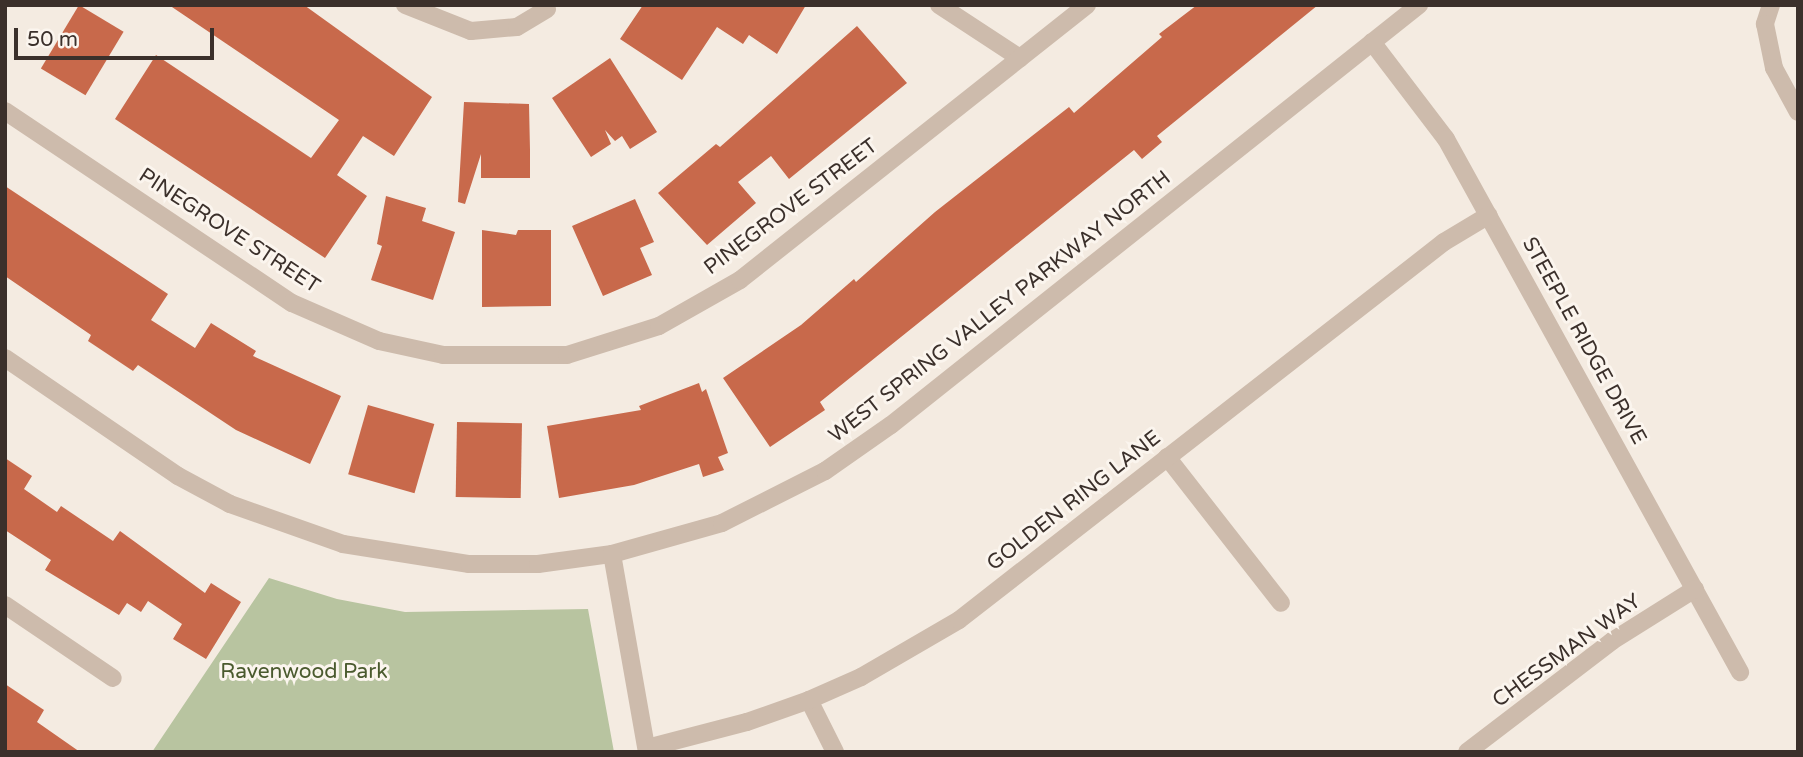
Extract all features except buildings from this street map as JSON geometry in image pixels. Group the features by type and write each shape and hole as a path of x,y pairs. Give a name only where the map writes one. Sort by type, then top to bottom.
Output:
{"street":[{"path":"405,5 471,31 517,27 547,9"},
{"path":"939,5 1020,58"},
{"name":"PINEGROVE STREET","path":"5,111 292,303 379,341 443,355 567,355 659,326 740,280 1087,5"},
{"name":"WEST SPRING VALLEY PARKWAY NORTH","path":"5,358 178,475 230,503 344,544 469,564 538,564 612,554 722,523 825,471 891,425 1419,5"},
{"path":"1771,5 1765,24 1774,68 1798,111"},
{"name":"STEEPLE RIDGE DRIVE","path":"1372,43 1446,139 1740,672"},
{"name":"GOLDEN RING LANE","path":"647,750 747,722 809,700 861,677 958,620 1444,242 1489,215"},
{"path":"1167,457 1281,603"},
{"path":"612,554 647,750"},
{"name":"CHESSMAN WAY","path":"1467,752 1612,641 1695,589"},
{"path":"5,605 113,678"},
{"path":"809,700 835,752"}],"green space":[{"name":"Ravenwood Park","path":"269,578 337,599 405,612 588,609 614,752 152,752"}]}
